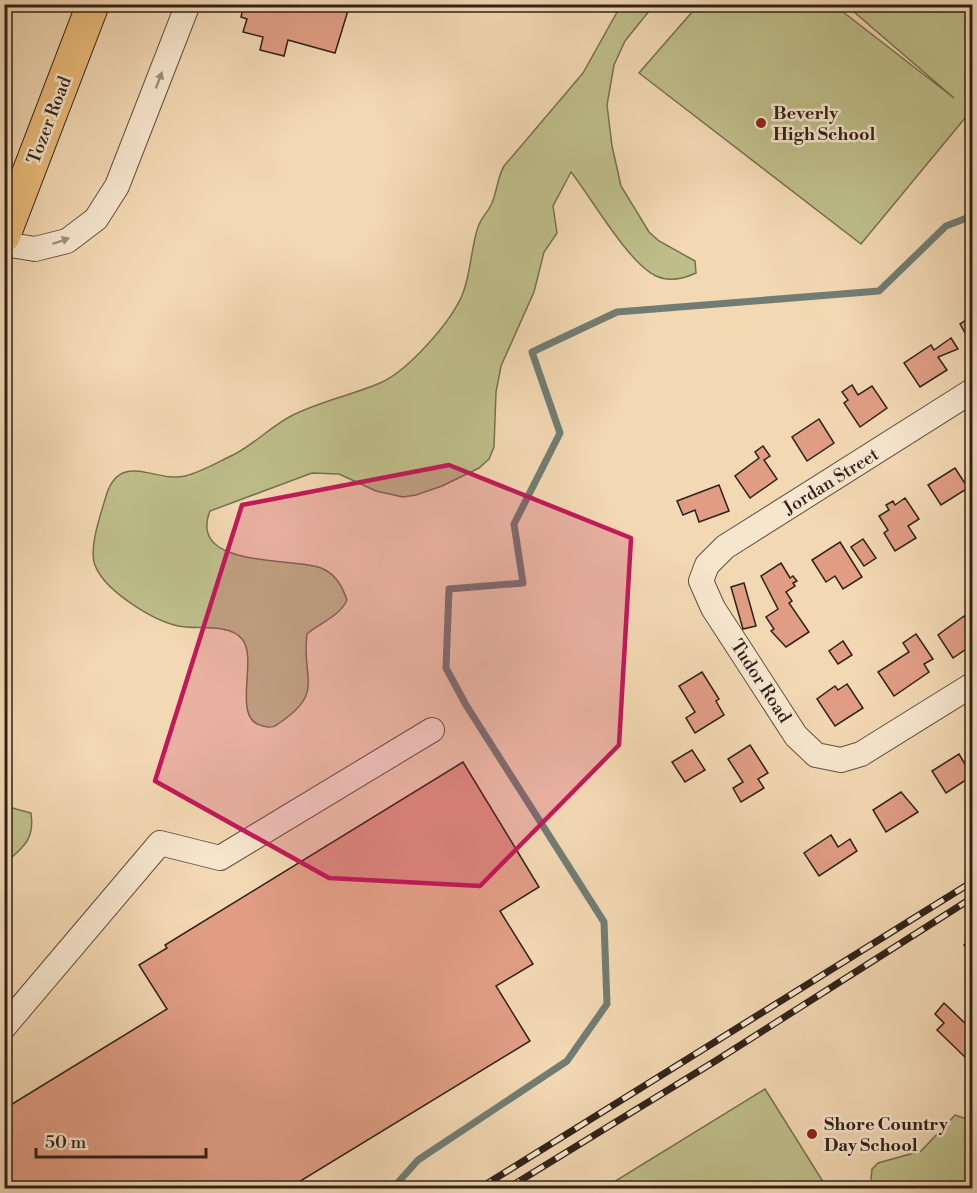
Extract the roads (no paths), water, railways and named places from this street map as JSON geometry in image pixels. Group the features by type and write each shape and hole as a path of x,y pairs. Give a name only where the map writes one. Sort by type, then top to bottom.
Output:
{"main road":[{"name":"Tozer Road","path":"4,236 93,4"}],"street":[{"path":"4,244 35,249 67,241 96,219 117,186 188,4"},
{"name":"Jordan Street","path":"701,581 706,566 725,547 972,392"},
{"name":"Tudor Road","path":"701,581 713,608 796,736 816,755 841,760 861,754 972,685"},
{"path":"4,1027 160,843 220,858 432,730"}],"waterway":[{"path":"393,1188 418,1160 567,1061 607,1004 604,922 466,705 446,668 449,589 523,583 514,524 560,433 532,352 617,312 879,291 946,226 972,216"}],"railway":[{"path":"480,1188 972,882"},
{"path":"508,1188 717,1060 972,898"}],"place":[{"name":"Beverly High School","path":"761,123"},
{"name":"Shore Country Day School","path":"812,1134"}]}
